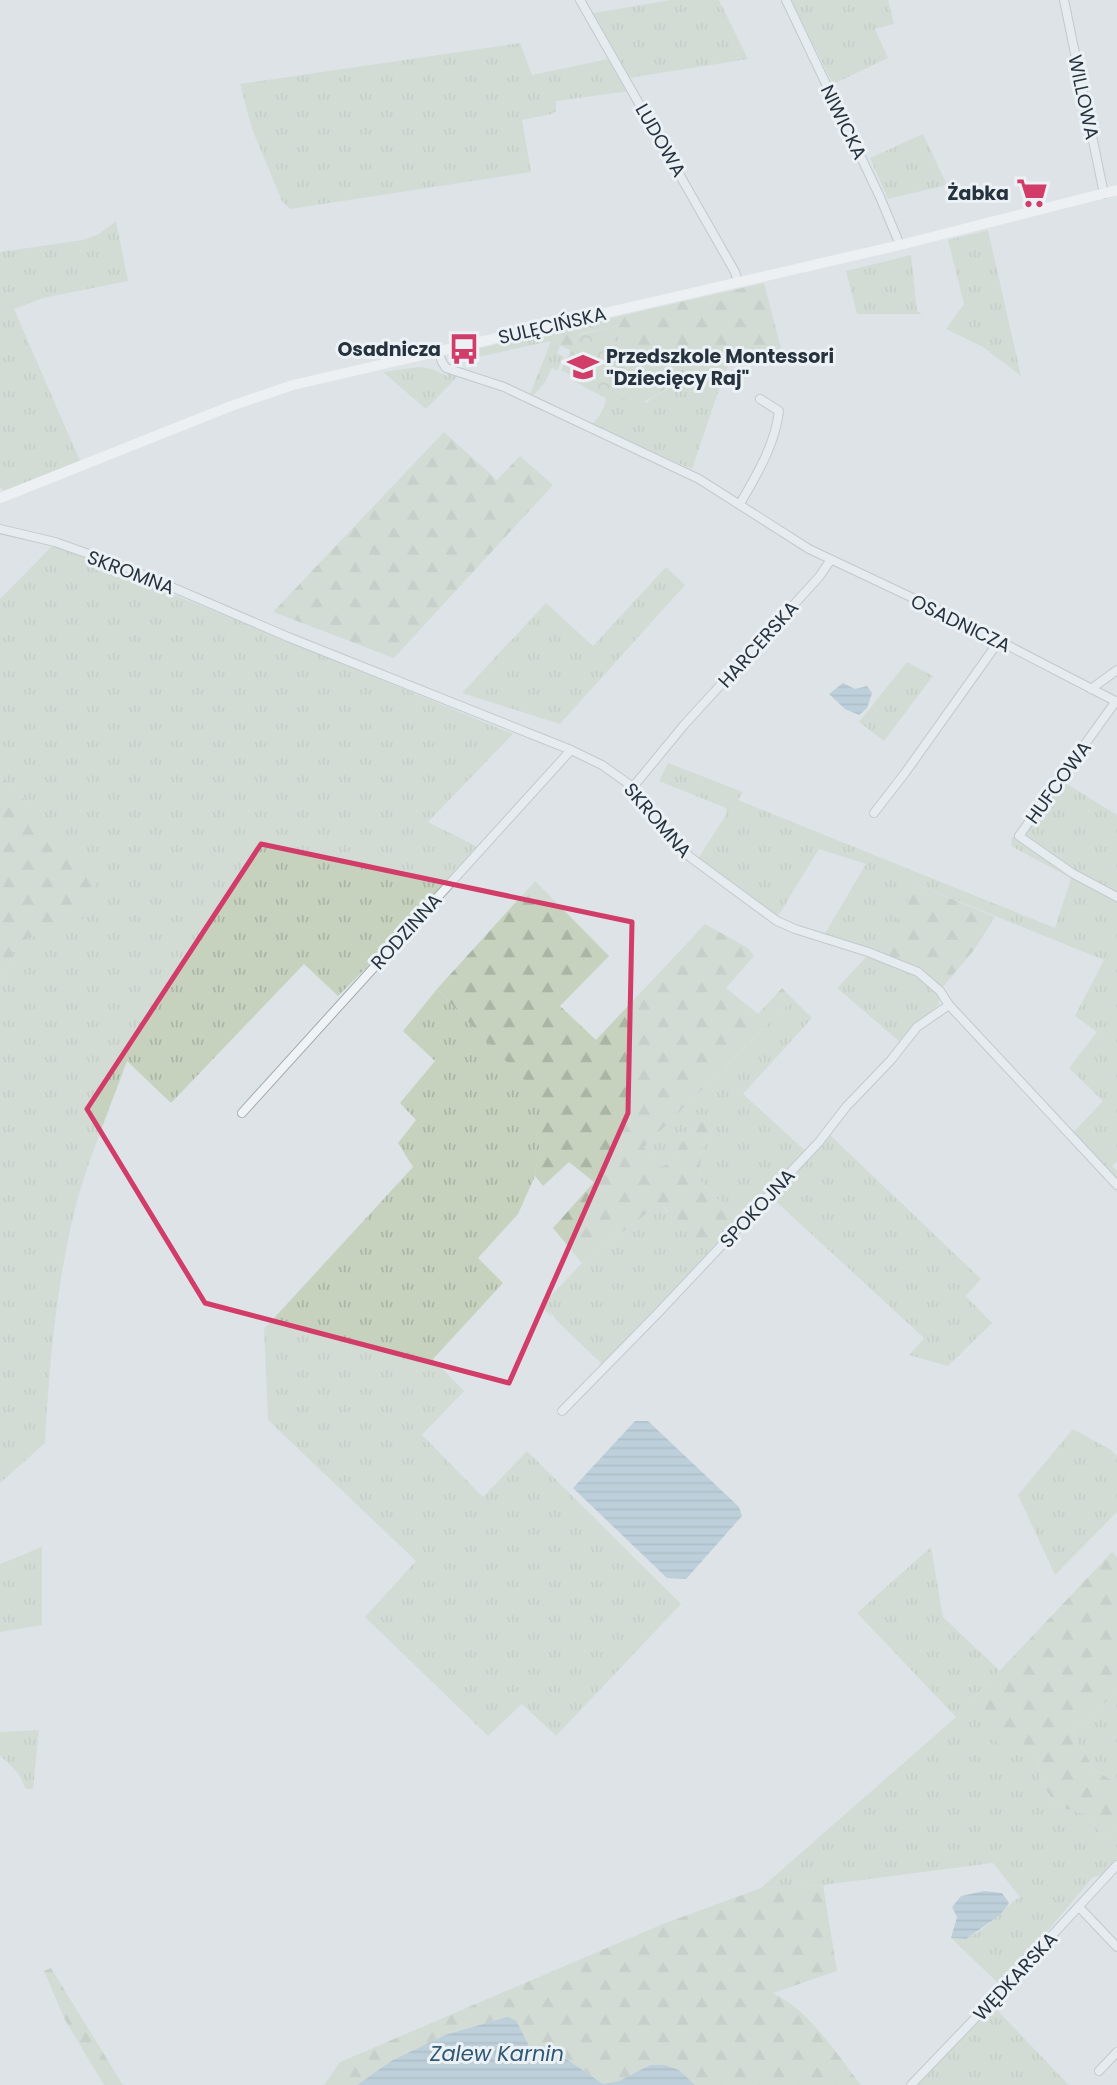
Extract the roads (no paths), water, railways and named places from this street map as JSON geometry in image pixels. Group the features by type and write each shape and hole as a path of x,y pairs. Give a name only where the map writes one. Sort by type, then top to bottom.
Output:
{"street":[{"name":"LUDOWA","path":"580,0 735,272 738,282"},
{"name":"NIWICKA","path":"786,0 880,197 900,245"},
{"name":"WILLOWA","path":"1064,0 1104,194"},
{"name":"SULĘCIŃSKA","path":"0,498 231,406 293,385 900,245 1117,190"},
{"name":"OSADNICZA","path":"439,352 446,368 504,387 699,480 830,561 951,615 1116,702"},
{"path":"740,504 763,464 777,429 779,411 760,399"},
{"name":"SKROMNA","path":"0,529 55,541 125,567 602,765 633,787 646,811 690,858 777,921 918,972 940,991 949,1006 1117,1185"},
{"name":"HARCERSKA","path":"633,787 684,725 819,577 830,561"},
{"path":"874,813 999,641"},
{"path":"1091,689 1117,670"},
{"name":"HUFCOWA","path":"1116,702 1019,836 1072,873 1117,897"},
{"name":"RODZINNA","path":"242,1113 571,750"},
{"name":"SPOKOJNA","path":"562,1411 819,1142 846,1107 891,1060 917,1027 949,1006"},
{"name":"WĘDKARSKA","path":"911,2085 1117,1865"},
{"path":"1079,1907 1117,1947"},
{"path":"1099,2071 1117,2052"}],"water":[{"path":"843,683 855,689 867,686 872,693 867,708 859,715 845,709 829,694"},
{"path":"635,1421 648,1421 739,1507 742,1516 686,1579 667,1578 573,1488"},
{"path":"984,1891 1002,1893 1009,1903 1000,1915 966,1939 951,1938 957,1917 952,1907 961,1896"},
{"name":"Zalew Karnin","path":"507,2017 516,2020 531,2050 565,2058 603,2084 619,2081 650,2065 665,2065 679,2070 695,2085 357,2085 391,2061 445,2035"}],"place":[{"name":"Żabka","path":"1032,193"},
{"name":"Osadnicza","path":"464,349"},
{"name":"Przedszkole Montessori \"Dziecięcy Raj\"","path":"583,367"}]}
